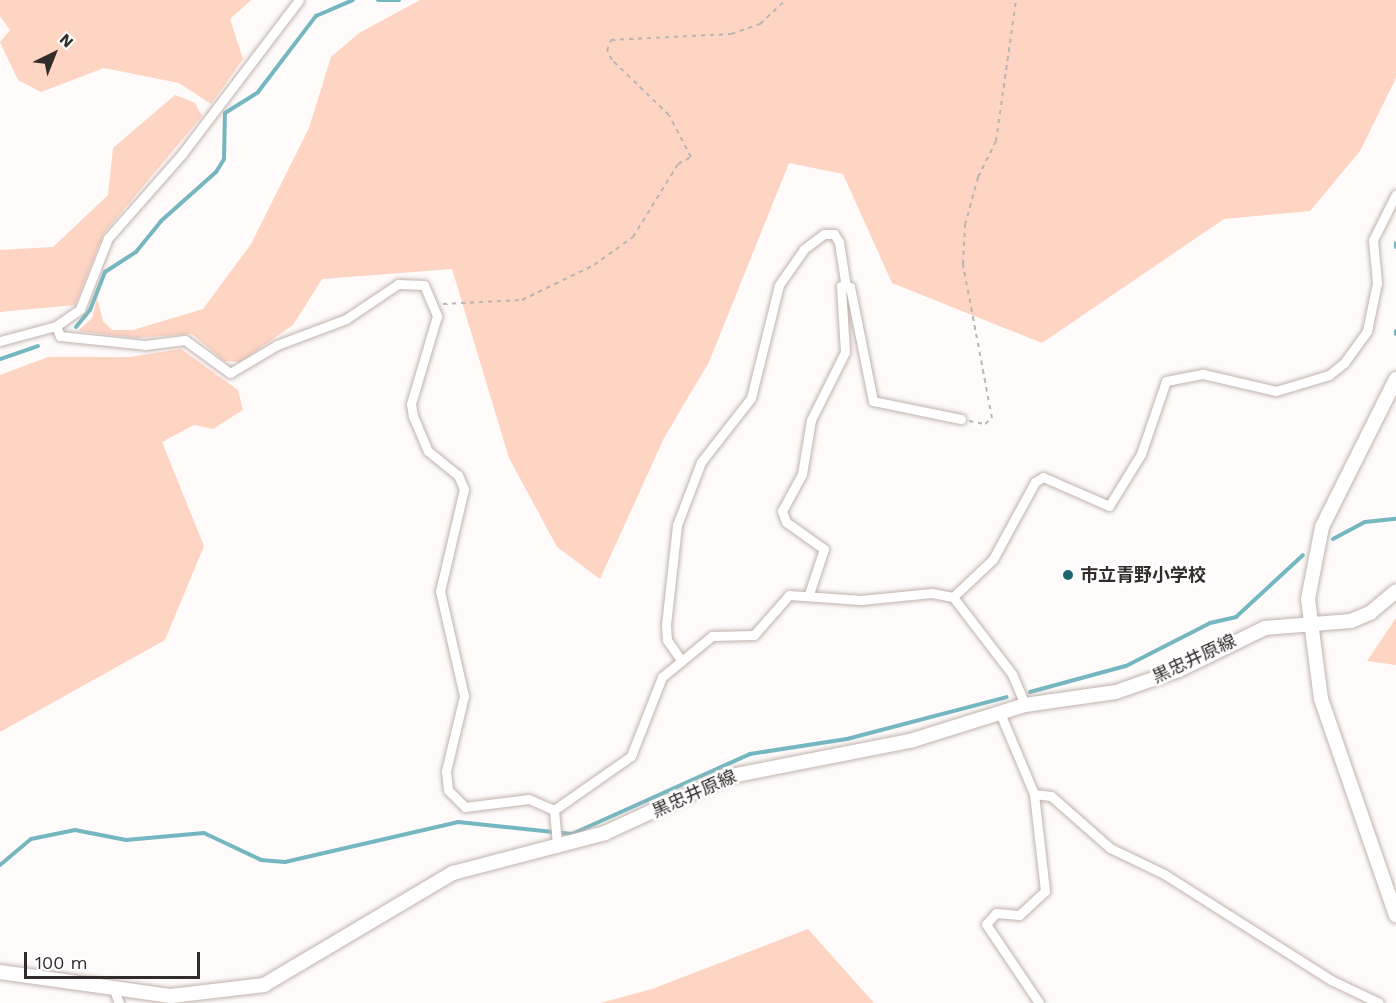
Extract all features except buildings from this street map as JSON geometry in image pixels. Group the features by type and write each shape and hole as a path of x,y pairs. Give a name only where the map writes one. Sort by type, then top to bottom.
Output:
{"main road":[{"path":"1396,379 1322,527 1311,567 1310,625 1330,732 1396,915"},
{"name":"黒忠井原線","path":"0,972 171,996 264,985 453,873 556,838 605,833 726,777 776,764 860,753 1025,705 1116,692 1179,670 1265,628 1351,621 1370,613 1396,591"}],"street":[{"path":"0,341 56,326 80,309 108,238 182,154 299,0"},
{"path":"953,597 993,558 1035,482 1043,477 1109,506 1141,454 1166,381 1203,374 1276,391 1329,375 1344,363 1367,331 1377,284 1373,240 1396,194"},
{"path":"681,660 667,640 666,625 677,525 701,462 747,409 779,285 804,249 824,234 834,234 839,242 846,287 873,401 960,419"},
{"path":"56,326 60,336 145,345 185,340 230,373 277,345 346,319 398,284 424,285 437,305 411,404 428,451 458,475 464,489 440,591 464,696 446,771 448,790 465,807 529,799 554,810"},
{"path":"809,594 824,549 786,522 782,511 802,474 811,420 842,366 846,323 841,286 846,287"},
{"path":"554,810 631,756 656,687 681,660 712,636 754,635 779,601 809,594 861,600 932,592 953,597 1012,674 1025,705"},
{"path":"1000,713 1034,794 1042,898 1018,915 996,913 986,924 1039,1003"},
{"path":"1034,794 1051,796 1110,848 1164,874 1331,980 1379,1003"},
{"path":"554,810 556,838"},
{"path":"113,988 119,1003"}],"path":[{"path":"437,305 522,300 584,270 633,237 678,164 691,157 669,115 612,60 607,51 611,40 731,34 760,24 786,0"},
{"path":"960,419 985,424 992,418 963,264 965,225 978,177 996,141 1016,0"}],"shaded area":[{"path":"0,0 251,0 230,19 243,59 211,104 179,83 104,68 41,92 18,80 0,42 10,30 0,16"},
{"path":"420,0 1396,0 1396,78 1360,151 1310,211 1224,219 1042,343 892,283 843,174 789,163 709,362 664,438 600,579 557,547 509,458 452,269 322,279 293,325 240,362 224,361 192,334 135,338 78,331 92,318 97,298 103,321 112,330 133,330 203,309 251,244 309,128 331,57 359,33"},
{"path":"175,95 195,103 202,116 104,233 75,305 0,312 0,250 53,247 108,195 113,148"},
{"path":"181,349 238,390 243,410 213,429 194,425 162,442 204,546 165,640 0,732 0,375 48,357 129,357"},
{"path":"1396,618 1396,665 1367,661"},
{"path":"808,929 874,1003 600,1003 652,989"}],"waterway":[{"path":"76,327 90,310 105,272 136,252 161,221 216,172 224,159 225,113 258,92 316,16 353,0"},
{"path":"378,0 399,0"},
{"path":"0,359 38,346"},
{"path":"1333,539 1365,522 1396,519"},
{"path":"1030,692 1126,666 1210,623 1236,617 1303,555"},
{"path":"0,865 31,839 75,830 126,840 204,833 261,860 285,862 458,822 572,834 750,754 847,739 1007,697"}],"place":[{"name":"市立青野小学校","path":"1068,575"}]}
